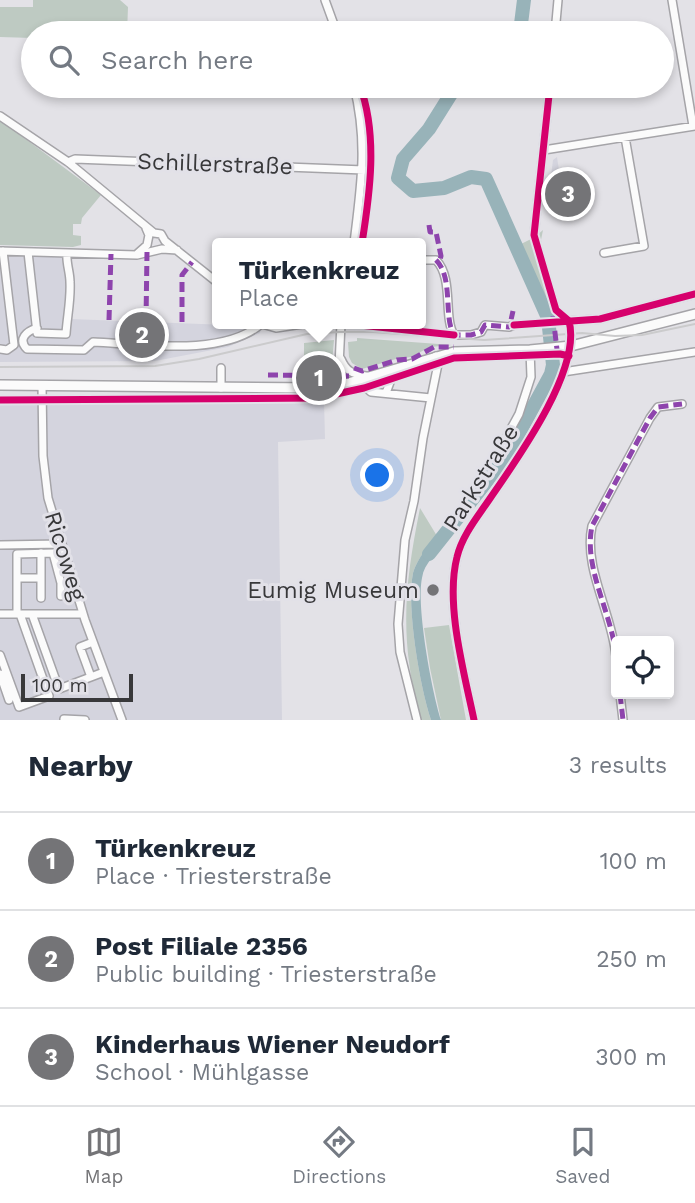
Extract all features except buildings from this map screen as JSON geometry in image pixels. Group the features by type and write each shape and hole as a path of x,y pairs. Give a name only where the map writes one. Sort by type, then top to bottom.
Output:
{"main road":[{"path":"0,385 320,388 338,386 454,352 560,348 695,314"}],"street":[{"path":"556,21 558,0"},
{"path":"544,150 694,126 672,0"},
{"path":"329,1 334,21"},
{"path":"354,98 363,143 363,170 355,238"},
{"path":"534,235 549,98"},
{"path":"0,116 68,162 144,224 151,234 149,248"},
{"path":"604,253 645,246 625,137"},
{"name":"Schillerstraße","path":"68,162 75,159 195,162 363,170"},
{"path":"151,234 161,234 164,245"},
{"path":"0,349 6,350 14,345 2,251 137,255 149,248 164,245 178,250 212,278"},
{"path":"28,252 37,333"},
{"path":"66,253 70,281 70,316 66,323 66,334 27,331 23,337 27,349 84,350 93,342 205,346 230,341 254,329"},
{"path":"426,260 436,260 442,267 450,329 454,335 481,332 485,325 514,325"},
{"path":"208,274 212,273"},
{"path":"572,346 573,333 569,321 600,319 695,294"},
{"path":"338,386 341,329"},
{"name":"Parkstraße","path":"474,720 455,618 456,557 465,536 523,451 563,372 572,346"},
{"name":"Parkstraße","path":"502,445 519,414 531,377 530,350"},
{"path":"563,372 695,352"},
{"path":"339,355 346,370 369,377"},
{"path":"417,720 400,652 398,624 405,540 438,364 436,356"},
{"path":"221,368 221,388"},
{"path":"386,393 395,369"},
{"path":"356,380 371,392 431,398"},
{"name":"Ricoweg","path":"42,385 45,480 83,614 122,720"},
{"path":"612,636 590,557 589,539 592,526 658,407 682,404"},
{"path":"0,545 62,544"},
{"path":"0,655 19,707 49,696 18,614 17,554 53,553 61,583 61,596"},
{"path":"41,554 41,598"},
{"path":"17,578 41,578"},
{"path":"0,614 83,614"},
{"path":"32,614 59,689 104,672"},
{"path":"91,677 80,647 93,642"},
{"path":"0,674 9,699"},
{"path":"621,699 623,720"},
{"path":"64,719 85,720"}],"shaded area":[{"path":"33,0 120,0 128,7 127,21 21,21 21,38 0,37 0,7 33,7"},
{"path":"0,120 101,195 82,218 81,224 73,224 73,235 81,236 81,245 0,245"},
{"path":"557,157 560,177 586,179 589,210 547,209 553,160"},
{"path":"543,230 541,240 556,310 569,321 550,318 517,246"},
{"path":"0,251 69,253 70,319 212,324 212,329 261,329 260,333 228,347 155,361 0,362"},
{"path":"357,338 452,345 430,347 411,357 362,369 352,363 349,357 348,342 357,341"},
{"path":"334,340 331,374 304,374 304,343"},
{"path":"324,399 325,439 278,442 282,720 0,720 0,401"},
{"path":"420,508 437,536 417,563 411,587 415,646 431,720 421,720 409,664 407,639 407,589"},
{"path":"449,625 466,720 441,720 430,668 424,628"}],"water":[{"path":"437,536 446,542 425,568 421,591 426,649 441,720 431,720 415,646 411,587 417,563"}],"waterway":[{"path":"521,21 524,0"},
{"path":"429,554 506,457 551,374 553,365 548,318 486,179 471,177 444,188 413,191 398,178 403,159 429,129 448,98"}],"tram line":[{"path":"0,367 155,366 199,359 307,334 373,332 484,340 582,333 642,335 695,324"}],"marked path":[{"path":"429,225 430,232 436,232 441,256 439,263"},
{"path":"146,321 147,252"},
{"path":"109,320 111,254"},
{"path":"436,260 445,277 449,318 454,335 481,332 485,325 514,325 511,320 513,311"},
{"path":"182,322 182,275 192,262"},
{"path":"553,316 558,358"},
{"path":"354,368 362,371 397,360 412,359 434,347 454,347"},
{"path":"268,375 349,376"},
{"path":"612,636 591,558 592,526 658,407 682,404"},
{"path":"621,699 623,720"}],"cycle path":[{"path":"363,238 371,164 369,124 364,98"},
{"path":"549,98 534,235 556,310 569,321"},
{"path":"514,325 600,319 695,294"},
{"path":"474,720 454,617 457,557 467,533 531,437 557,387 566,363 570,341 569,321"},
{"path":"397,329 454,335"},
{"path":"0,400 318,398 364,388 454,358 560,354 569,356"}],"place":[{"name":"Kinderhaus Wiener Neudorf","path":"568,194"},
{"name":"Post Filiale 2356","path":"142,335"},
{"name":"Türkenkreuz","path":"319,378"},
{"name":"Eumig Museum","path":"433,590"}]}
